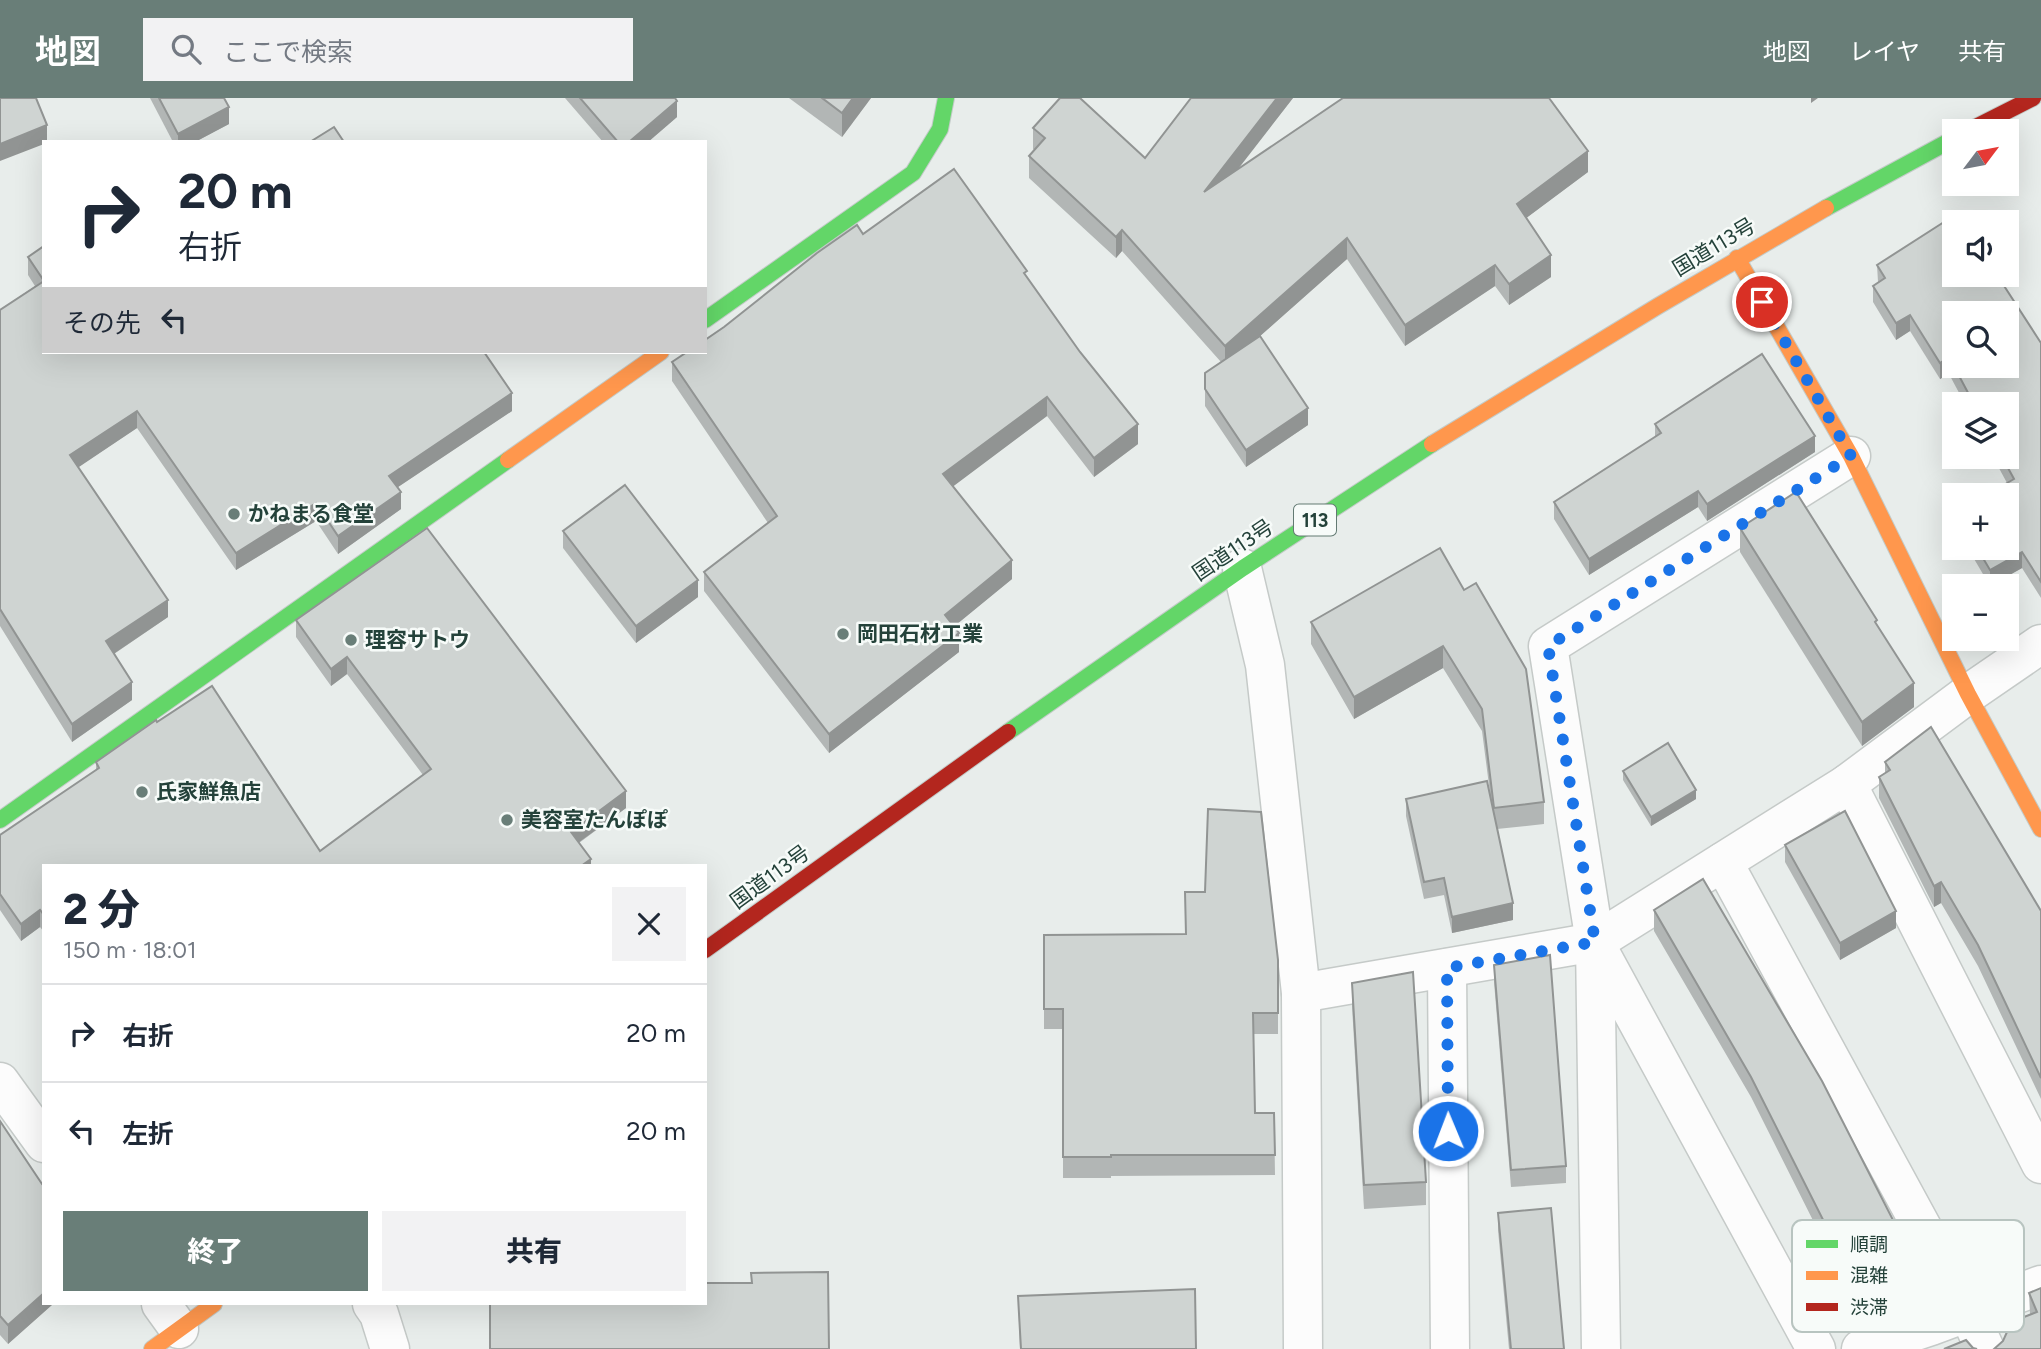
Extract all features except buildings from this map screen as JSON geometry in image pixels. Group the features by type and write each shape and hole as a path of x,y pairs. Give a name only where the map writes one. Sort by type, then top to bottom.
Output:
{"main road":[{"path":"707,319 913,173 935,141 946,98"},
{"path":"1992,119 2033,98"},
{"name":"国道113号","path":"707,949 1047,704 1242,568 1381,477 1737,258 1942,145"},
{"path":"1737,258 1851,456 1968,694 2041,829"},
{"path":"0,820 658,354"},
{"path":"164,1327 213,1305"}],"street":[{"path":"1601,1349 1595,942 1548,646 1851,456"},
{"path":"1242,568 1265,665 1301,993 1303,1349"},
{"path":"1301,993 1595,942 1847,784 1968,694 2041,644"},
{"path":"1847,784 2041,1164"},
{"path":"1723,862 1918,1220"},
{"path":"1595,942 1792,1305"},
{"path":"1447,968 1450,1349"},
{"path":"0,1082 42,1140"},
{"path":"2024,1291 2041,1285"},
{"path":"373,1305 379,1314 390,1349"},
{"path":"1807,1332 1816,1349"},
{"path":"1861,1349 1910,1332"},
{"path":"1977,1332 1984,1349"}],"traffic: fast":[{"path":"707,319 913,173 940,129 946,98"},
{"path":"1826,208 1942,145"},
{"path":"1008,732 1243,568 1432,444"},
{"path":"0,820 508,460"}],"traffic: slow":[{"path":"1432,444 1658,306 1826,208"},
{"path":"1737,258 1851,456 1968,694 2041,829"},
{"path":"508,460 658,354"},
{"path":"152,1349 213,1305"}],"traffic: jam":[{"path":"1992,119 2033,98"},
{"path":"707,949 1008,732"}],"place":[{"name":"かねまる食堂","path":"234,514"},
{"name":"岡田石材工業","path":"843,634"},
{"name":"理容サトウ","path":"351,640"},
{"name":"氏家鮮魚店","path":"142,792"},
{"name":"美容室たんぽぽ","path":"507,820"}],"route":[{"path":"1448,1131 1447,968 1595,942 1548,646 1851,456 1762,302"}]}
